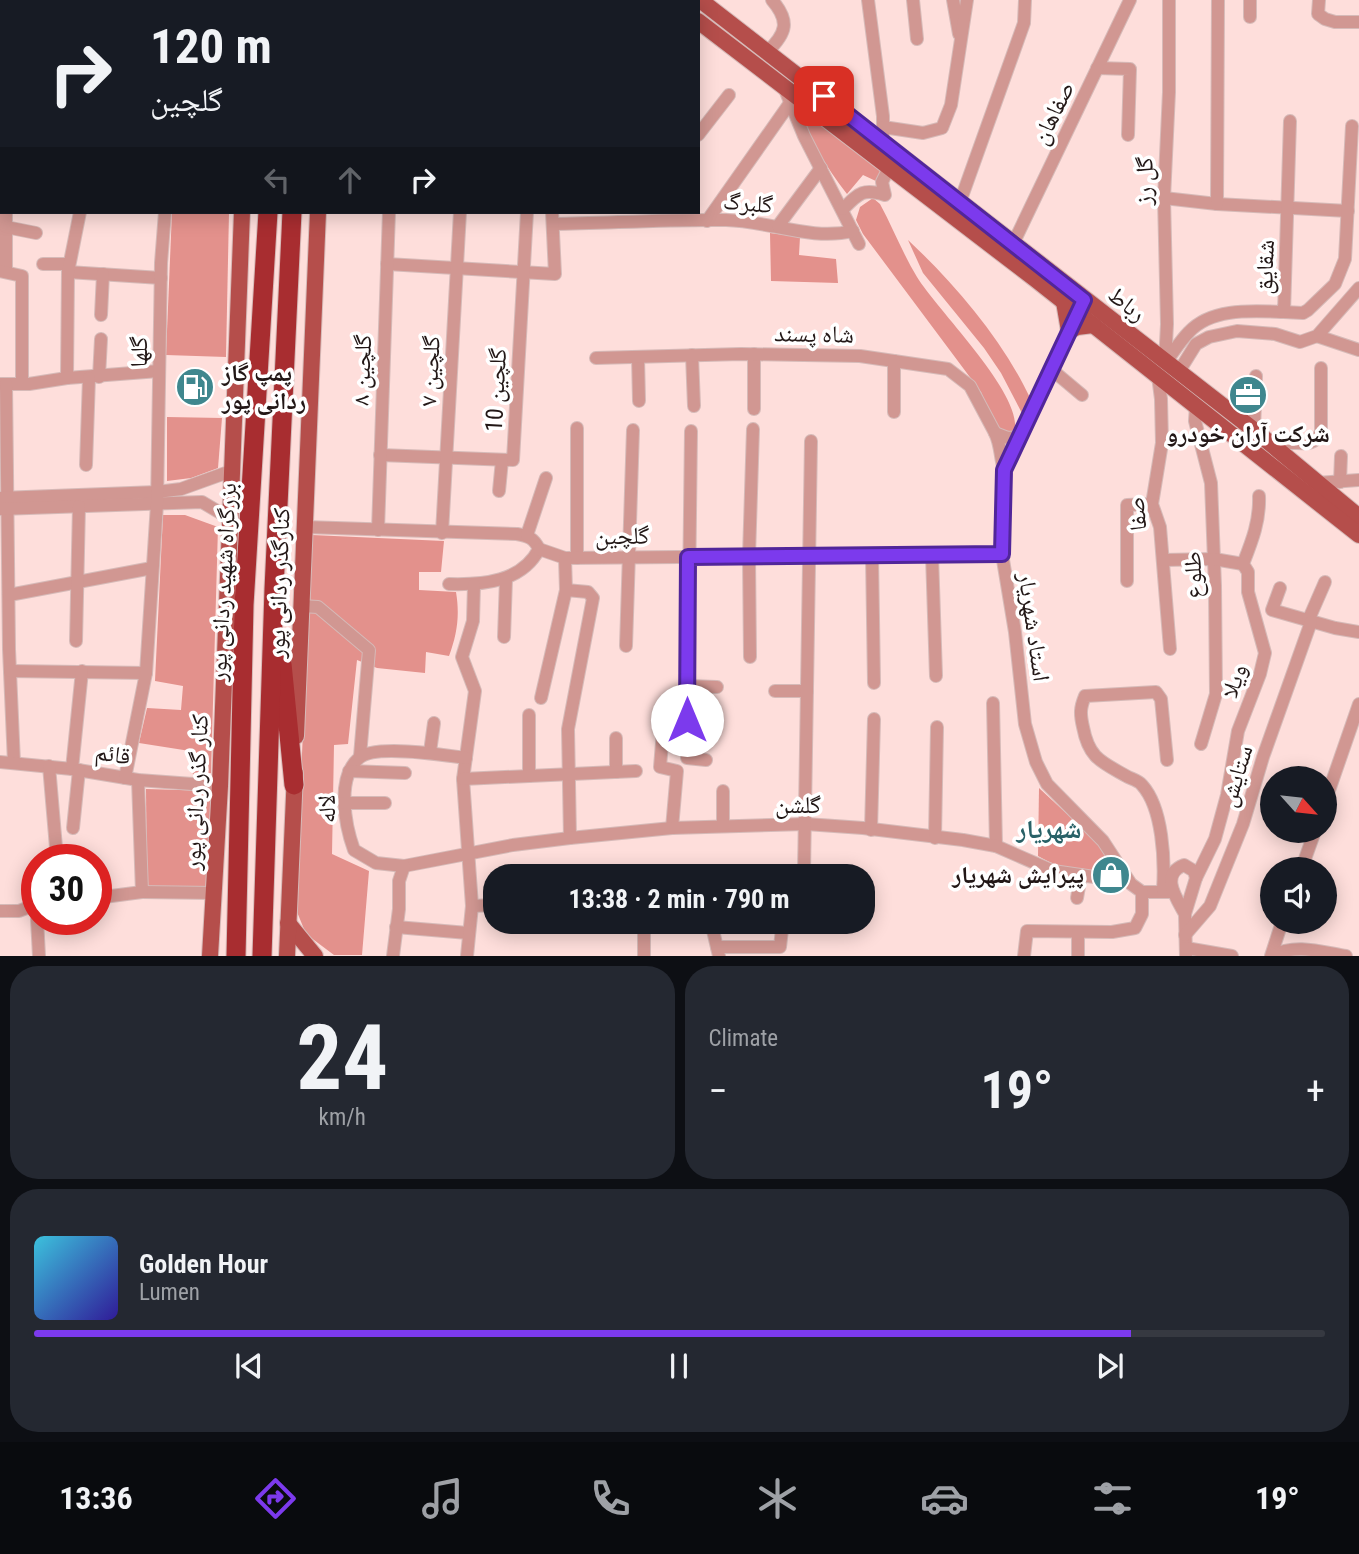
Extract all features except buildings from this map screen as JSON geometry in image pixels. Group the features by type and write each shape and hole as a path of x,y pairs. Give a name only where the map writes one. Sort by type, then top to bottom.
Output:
{"highway":[{"name":"بزرگراه شهید ردانی پور","path":"236,956 244,605 268,214"},
{"name":"بزرگراه شهید ردانی پور","path":"262,956 274,589 292,214"},
{"path":"274,589 294,785"}],"main road":[{"name":"رباط","path":"700,0 767,52 883,134 960,202 1013,244 1081,306 1167,371 1196,406 1359,536"},
{"name":"رباط","path":"700,23 1064,302 1081,306 1093,325 1254,430 1359,517"},
{"name":"کنار گذر ردانی پور","path":"211,956 242,214"},
{"name":"کنارگذر ردانی پور","path":"287,956 317,214"},
{"path":"1064,302 1069,331 1093,325"},
{"path":"288,923 313,955"}],"street":[{"path":"767,52 782,34 784,23 782,12 772,0"},
{"path":"868,0 883,134 923,133 942,128 951,105 967,0"},
{"path":"913,0 917,39"},
{"path":"953,0 961,42"},
{"path":"960,202 1024,23 1025,0"},
{"name":"صفاهان","path":"1013,244 1130,0"},
{"name":"گل رز","path":"1167,371 1164,198 1169,92 1169,0"},
{"path":"1217,204 1218,0"},
{"path":"1250,0 1250,17"},
{"path":"1318,0 1318,14 1325,19 1359,22"},
{"path":"1097,68 1130,69 1128,135"},
{"path":"783,87 859,244"},
{"path":"700,132 729,95"},
{"path":"707,221 790,103"},
{"name":"شقایق","path":"1167,371 1189,331 1213,317 1233,312 1284,312 1290,121"},
{"path":"1284,312 1303,313 1308,310 1335,284 1345,259 1352,126"},
{"path":"778,226 821,167"},
{"path":"843,209 864,191 871,190 885,195 883,182 889,168"},
{"name":"شقایق","path":"1164,198 1217,204 1348,211"},
{"path":"6,214 3,271 22,276 22,384"},
{"path":"66,377 69,268 80,214"},
{"name":"گلها","path":"142,892 131,779 146,673 157,498 161,278 165,214"},
{"name":"گلچین ۸","path":"378,530 390,214"},
{"name":"گلچین ۷","path":"442,533 460,214"},
{"path":"523,272 527,214"},
{"name":"گلبرگ","path":"553,218 637,217 761,222 808,234 838,234 853,230"},
{"path":"387,264 555,274 553,218"},
{"path":"6,227 36,233"},
{"path":"43,264 103,274 161,278"},
{"name":"گلچین 10","path":"380,455 513,460 523,272"},
{"path":"101,315 103,274"},
{"path":"1167,371 1196,344 1209,337 1237,331 1275,334 1300,342 1317,336 1359,288"},
{"name":"استاد شهریار","path":"1081,306 1004,470 1002,554 1015,632 1025,724 1037,762 1047,784 1103,841 1121,871 1131,884 1142,892"},
{"path":"1317,336 1359,350"},
{"path":"86,465 94,377 101,339"},
{"path":"754,354 754,409"},
{"name":"شاه پسند","path":"596,358 754,354 860,356 947,369 970,386 999,442 1004,470"},
{"path":"692,355 694,406"},
{"path":"638,357 639,401"},
{"path":"894,361 894,412"},
{"path":"1273,447 1281,443 1312,444 1318,440 1321,432 1321,368"},
{"path":"1051,369 1082,395"},
{"path":"14,763 10,671 5,649 9,595 4,578 3,384 159,371"},
{"name":"صفا","path":"1167,371 1161,399 1162,443 1152,504 1160,527 1170,649"},
{"path":"1254,430 1256,376"},
{"name":"طلوع","path":"1196,406 1195,421 1211,483 1216,694 1201,744"},
{"path":"541,698 571,558 576,428"},
{"path":"750,657 749,556 753,429"},
{"path":"626,646 631,557 633,430"},
{"path":"691,431 687,758 706,760"},
{"path":"995,433 1008,439 1019,437"},
{"path":"804,864 811,441"},
{"path":"1340,482 1341,456"},
{"path":"499,491 502,460"},
{"path":"3,503 79,506 157,498 231,471"},
{"path":"527,535 546,478"},
{"path":"1317,483 1359,480"},
{"path":"1163,560 1214,559 1242,564 1260,514 1259,496"},
{"path":"3,503 157,498 202,502 229,518"},
{"path":"1127,581 1127,505 1152,504"},
{"path":"76,641 79,506"},
{"path":"304,527 527,535 535,540 539,549 534,559 506,579 474,585 449,584"},
{"name":"گلچین","path":"539,549 571,558 1002,554"},
{"path":"872,555 874,683"},
{"path":"932,555 936,676"},
{"name":"ویلا","path":"1185,914 1196,878 1215,839 1227,795 1238,731 1260,674 1265,653 1248,592 1248,572 1242,564"},
{"path":"9,595 152,568"},
{"path":"504,638 506,579"},
{"name":"ستایش","path":"1186,946 1209,906 1243,824 1263,757 1325,582"},
{"path":"467,956 472,906 463,779 475,691 462,657 473,621 474,585"},
{"path":"1280,588 1272,610 1359,632"},
{"path":"566,590 588,592 593,598 568,729 570,838"},
{"path":"301,606 318,607 369,650 360,756 373,752 430,752 466,758"},
{"path":"10,671 146,673"},
{"path":"73,828 82,671"},
{"path":"687,687 717,687"},
{"path":"775,691 807,698"},
{"path":"1167,760 1161,699 1156,692 1085,696 1079,709 1086,746 1100,761 1142,784 1157,814 1168,891 1185,914 1186,946 1232,956"},
{"path":"993,703 996,846"},
{"path":"1337,767 1359,704"},
{"path":"529,715 529,776"},
{"path":"871,830 874,719"},
{"path":"430,752 434,723"},
{"path":"935,838 937,727"},
{"path":"663,731 660,767 677,771 672,828"},
{"path":"616,738 616,772"},
{"name":"لاله","path":"360,756 349,771 344,803 346,828 354,850 376,863 404,866 470,855"},
{"name":"قائم","path":"0,762 75,769 131,779 220,786"},
{"path":"49,766 56,844"},
{"path":"349,771 405,773"},
{"path":"463,779 636,771"},
{"path":"723,790 723,826"},
{"path":"344,803 385,803"},
{"name":"گلشن","path":"470,855 513,845 672,828 806,824 996,846 1053,871 1101,878 1121,871"},
{"path":"393,956 399,881 404,866"},
{"path":"1168,891 1172,874 1177,868 1190,868 1196,878"},
{"path":"1077,898 1082,875"},
{"path":"1024,956 1027,931 1112,932 1135,928 1142,914 1142,892 1168,891"},
{"path":"112,896 142,892 214,893"},
{"path":"472,906 483,906"},
{"path":"0,911 21,910"},
{"path":"396,927 468,933"},
{"path":"1078,932 1078,956"},
{"path":"644,934 644,956"},
{"path":"718,951 780,947 781,934"},
{"path":"1271,956 1278,934"},
{"path":"38,935 39,956"},
{"path":"1271,956 1286,950 1346,956"}],"shaded area":[{"path":"796,105 882,170 878,182 863,175 847,194 818,151"},
{"path":"873,198 880,204 927,292 976,352 1005,395 1013,414 1015,430 1008,435 995,425 981,392 863,234 856,220 860,207"},
{"path":"172,214 229,214 226,357 166,355"},
{"path":"770,233 800,237 799,255 836,259 838,283 771,281"},
{"path":"908,240 961,295 1007,356 1031,400 1024,417 1001,373 984,348 923,273"},
{"path":"167,417 222,418 218,468 191,478 167,481"},
{"path":"163,515 185,515 218,527 211,773 193,775 190,751 139,743 147,708 181,710 183,686 155,681"},
{"path":"312,535 444,541 441,572 419,572 419,590 456,592 457,625 449,656 426,652 425,673 377,668 357,660 348,744 334,745 332,854 369,871 362,955 334,955 306,934 295,907"},
{"path":"1039,788 1096,841 1112,866 1084,872 1065,868 1038,856"},
{"path":"146,789 215,791 209,890 147,893"}],"place":[{"name":"پمپ گاز ردانی پور","path":"195,387"},
{"name":"شرکت آران خودرو","path":"1248,395"},
{"name":"پیرایش شهریار","path":"1111,875"}],"district":[{"name":"شهریار","path":"1049,829"}],"route":[{"path":"687,720 688,557 1002,554 1004,470 1084,300 824,96"}]}
